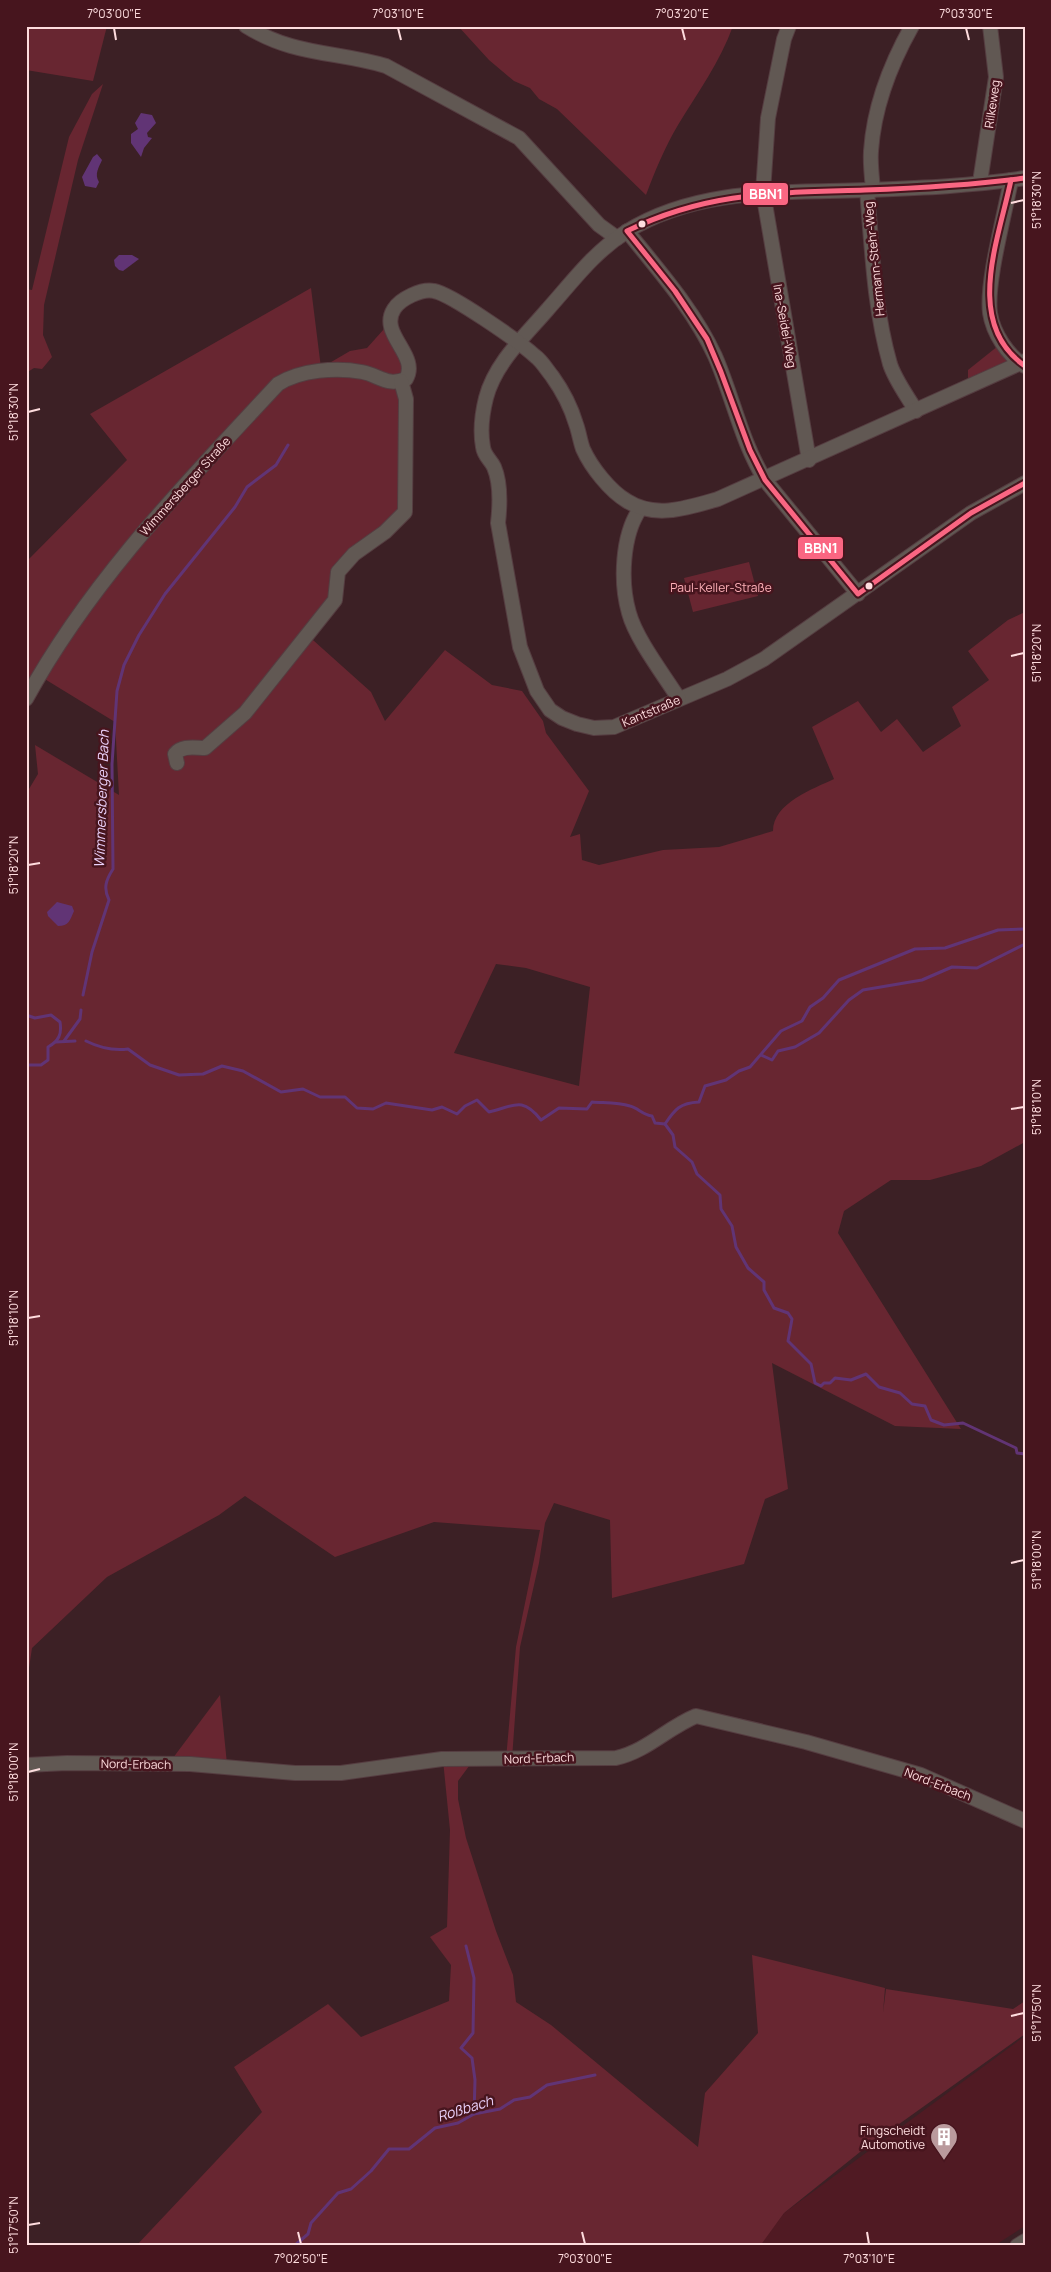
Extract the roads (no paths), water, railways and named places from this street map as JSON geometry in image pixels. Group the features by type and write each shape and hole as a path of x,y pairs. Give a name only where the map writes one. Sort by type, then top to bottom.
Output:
{"street":[{"path":"246,26 268,40 304,51 364,60 386,66 519,138 599,225 622,235 677,294 701,330 723,374 752,459 765,480 858,594"},
{"name":"Ina-Seidel-Weg","path":"789,26 784,39 768,118 763,192 808,460"},
{"name":"Hermann-Stehr-Weg","path":"912,26 890,70 878,107 870,152 870,190 878,306 882,330 891,365 916,411"},
{"name":"Rilkeweg","path":"980,182 996,77 990,26"},
{"path":"519,343 584,266 622,235 647,220 678,209 733,196 763,192 870,190 1018,179 990,303 994,325 1013,358 1023,364"},
{"path":"177,763 175,754 177,750 182,748 205,748 245,713 335,600 338,572 354,554 385,532 405,512 406,399 401,381 408,375 408,364 392,333 389,320 394,308 418,293 432,290 449,297 537,357 553,378 572,411 584,450 598,471 620,496 640,509 667,511 697,505 765,480 1023,364"},
{"name":"Kantstraße","path":"519,343 496,373 490,386 482,431 483,449 494,466 498,486 500,506 498,523 520,647 537,690 550,710 577,724 594,728 614,727 633,721 727,679 764,660 971,513 1025,483"},
{"name":"Wimmersberger Straße","path":"26,699 67,634 168,502 278,384 289,377 301,374 345,370 364,372 382,381 392,383 401,381"},
{"path":"640,509 634,518 626,547 624,563 629,612 636,629 680,699"},
{"name":"Nord-Erbach","path":"26,1765 67,1763 190,1764 279,1772 332,1773 442,1759 616,1758 633,1754 681,1722 696,1716 806,1742 921,1775 1025,1821"},
{"path":"1016,2246 1025,2241"}],"waterway":[{"name":"Wimmersberger Bach","path":"83,995 92,952 109,900 106,884 113,869 112,764 117,691 124,665 139,635 165,594 235,507 247,487 276,465 288,445"},
{"path":"665,1124 672,1114 683,1105 699,1102 705,1086 726,1080 739,1071 750,1067 781,1031 802,1021 810,1007 823,998 839,980 915,949 945,948 998,930 1025,929"},
{"path":"761,1055 772,1060 778,1051 795,1047 819,1033 849,1000 863,990 922,980 952,967 977,968 1025,944"},
{"name":"Wimmersberger Bach","path":"64,1041 80,1019 81,1010"},
{"path":"26,1015 35,1018 51,1015 60,1022 61,1030 57,1040 48,1047 48,1060 41,1065 26,1065"},
{"name":"Wimmersberger Bach","path":"56,1042 75,1041"},
{"path":"86,1041 106,1048 128,1049 150,1065 179,1075 203,1074 222,1066 243,1071 281,1092 303,1089 320,1097 345,1097 357,1108 373,1109 386,1103 432,1110 442,1107 457,1114 465,1106 477,1100 489,1112 523,1105 541,1120 559,1108 587,1109 592,1102 621,1104 633,1107 652,1116 655,1123 665,1124"},
{"path":"665,1124 673,1135 675,1147 692,1162 697,1174 720,1195 721,1209 732,1226 736,1247 748,1268 764,1282 764,1290 774,1308 788,1313 792,1319 788,1341 811,1364 815,1383 821,1386 824,1383 830,1383 835,1378 851,1380 866,1374 879,1387 900,1393 912,1404 925,1406 931,1420 944,1425 963,1423 1016,1448 1017,1453 1025,1454"},
{"path":"466,1946 474,1978 473,2033 461,2048 472,2058 475,2080 474,2114"},
{"name":"Roßbach","path":"294,2246 308,2234 311,2223 338,2193 351,2189 371,2171 389,2149 409,2149 435,2128 458,2123 474,2114 500,2109 514,2100 530,2097 547,2085 595,2075"}],"place":[{"name":"Fingscheidt Automotive","path":"944,2161"}],"park label":[{"name":"Paul-Keller-Straße","path":"721,587"}]}
